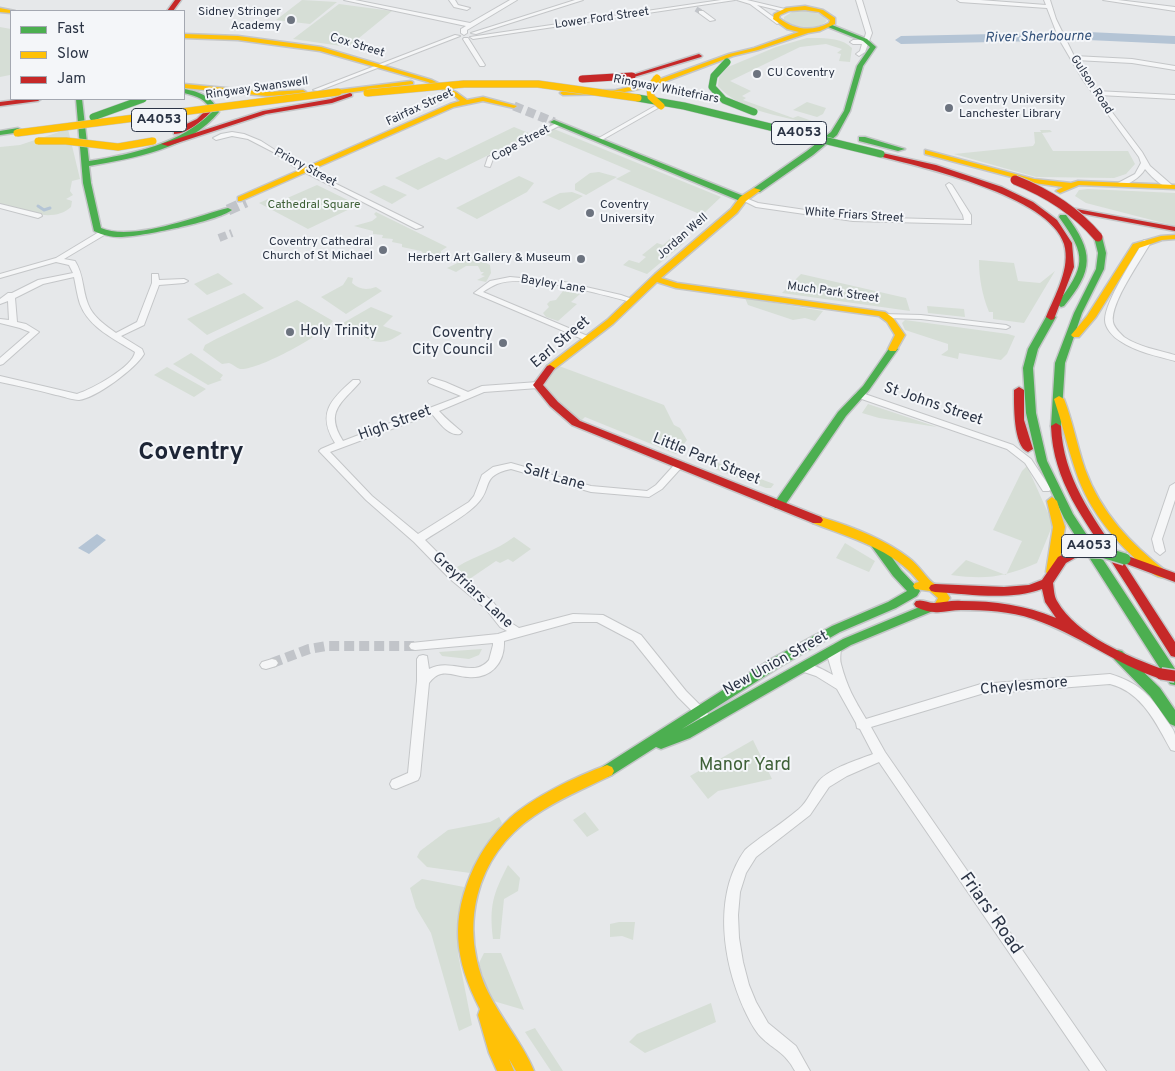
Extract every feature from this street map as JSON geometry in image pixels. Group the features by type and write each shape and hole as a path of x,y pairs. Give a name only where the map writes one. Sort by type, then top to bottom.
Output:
{"main road":[{"path":"411,83 430,78 510,75 600,79 632,76 772,35 777,32 779,23 777,14 795,5 798,0"},
{"path":"814,0 821,11"},
{"path":"787,9 804,8 821,11 833,19 830,26"},
{"path":"779,23 852,42 858,47 860,58"},
{"path":"862,139 745,109 717,95 710,84 712,74 727,62 756,49 810,30 830,26 838,32 866,42"},
{"name":"Cox Street","path":"185,36 238,38 295,44 336,53 430,82 454,93 465,102"},
{"name":"Jordan Well","path":"634,297 734,211 743,199 820,146 837,129 845,116 860,58 867,59 873,49 872,44 866,42"},
{"path":"368,93 492,89 563,93 616,92 654,84 731,55 756,49"},
{"path":"699,56 657,78 650,88 651,97 666,110 676,114 884,149 916,149 1034,181 1069,185 1090,183 1173,187"},
{"name":"Ringway Whitefriars","path":"302,100 411,83 520,80 608,88 862,139 884,149 945,169 1017,189"},
{"name":"Ringway Whitefriars","path":"347,92 368,93 464,84 538,84 577,88 684,106 884,149 1017,189"},
{"path":"185,86 282,94 338,88 347,92"},
{"path":"185,90 198,94 212,103"},
{"path":"16,136 118,147 159,142 244,117 347,92"},
{"name":"Ringway Swanswell","path":"0,142 16,136 347,92"},
{"path":"185,95 212,103"},
{"path":"465,102 487,99 514,106"},
{"path":"0,104 30,100"},
{"path":"79,100 85,164 97,229 105,235 183,222 226,208"},
{"path":"80,112 89,100"},
{"path":"16,136 78,122 140,100"},
{"name":"Ringway Swanswell","path":"0,134 16,136 302,100"},
{"name":"Fairfax Street","path":"244,200 465,102"},
{"path":"85,164 127,156 159,142 199,120 212,103"},
{"path":"557,123 743,199"},
{"path":"1054,204 1056,195 1069,185"},
{"path":"1017,189 1086,214 1175,230"},
{"name":"A4053","path":"1017,189 1046,193 1070,207 1087,222 1098,237 1102,253 1100,269 1078,313 1068,346 1060,363 1055,439 1063,469 1078,501 1175,652"},
{"name":"A4053","path":"1017,189 1056,224 1069,246 1070,268 1056,308 1039,338 1028,363 1032,412 1038,445 1052,483 1075,525 1175,678"},
{"path":"1054,204 1082,240 1086,252 1086,266 1079,283 1056,308"},
{"path":"1068,346 1091,317 1136,246 1175,237"},
{"name":"Much Park Street","path":"656,279 676,284 886,316"},
{"name":"Earl Street","path":"538,385 539,379 545,373 598,331 634,297"},
{"name":"St Johns Street","path":"779,505 842,414 866,388 900,337 886,316"},
{"path":"1028,363 1018,397 1019,420 1024,437 1060,518 1060,534 1052,572"},
{"name":"Little Park Street","path":"538,385 554,404 576,423 876,544 886,546 901,555 932,586"},
{"path":"1057,394 1069,421 1084,480 1098,508 1121,541 1134,554 1162,574"},
{"path":"876,544 897,573 914,592 917,602 934,607 944,598 932,586"},
{"path":"1175,578 1102,552 1078,551 1062,557 1047,583 1048,596 1052,604 1082,634 1145,670 1175,678"},
{"path":"932,586 1021,590 1047,583"},
{"name":"New Union Street","path":"641,752 699,710 824,636 893,607 920,586 932,586"},
{"name":"New Union Street","path":"484,1004 467,963 463,939 465,909 473,881 486,857 499,839 535,807 641,752 685,734 707,719 836,648 934,607 960,604 1006,607 1036,615 1082,634"},
{"path":"1118,655 1155,692 1175,720"},
{"path":"484,1004 488,1026 506,1071"},
{"path":"484,1004 526,1071"}],"street":[{"path":"347,0 471,25"},
{"path":"452,0 456,6 466,8"},
{"path":"482,65 465,36 464,29 514,0"},
{"path":"465,36 580,0"},
{"name":"Lower Ford Street","path":"316,90 442,42 465,36 696,9 718,1 732,0"},
{"path":"740,0 787,9"},
{"path":"852,42 866,42 869,33 859,0"},
{"path":"960,0 1049,7"},
{"name":"Gulson Road","path":"1047,0 1060,37 1120,129 1144,157 1145,163 1157,178 1173,187"},
{"path":"1106,0 1175,9"},
{"path":"749,1 779,23"},
{"path":"696,9 712,20"},
{"path":"1073,58 1124,60 1175,68"},
{"path":"1096,93 1175,97"},
{"path":"600,139 657,107"},
{"name":"Cope Street","path":"488,166 490,158 557,123"},
{"name":"Priory Street","path":"216,138 229,134 240,134 308,172 419,226"},
{"path":"1118,185 1138,176 1145,163"},
{"name":"White Friars Street","path":"743,199 756,205 853,218 968,222 967,215 949,185"},
{"path":"0,206 38,216"},
{"path":"0,276 59,259 105,235"},
{"path":"69,261 105,235"},
{"path":"1147,242 1116,298 1109,322 1116,333 1126,342 1175,358"},
{"path":"0,379 75,397 88,393 130,366 140,354 100,325 88,311 84,305 74,264 59,259"},
{"path":"0,302 41,282 77,274"},
{"name":"Bayley Lane","path":"531,315 478,293 494,282 519,279 548,282 634,297"},
{"path":"116,336 141,323 156,280 184,281"},
{"path":"11,295 13,323"},
{"path":"539,308 531,315 587,339"},
{"name":"Much Park Street","path":"886,316 921,316 1006,326"},
{"path":"0,321 13,323 35,332 0,362"},
{"path":"432,381 466,395"},
{"path":"340,444 331,427 330,414 337,398 356,382"},
{"name":"Earl Street","path":"466,395 487,388 538,385"},
{"name":"High Street","path":"324,450 457,401 466,395"},
{"name":"St Johns Street","path":"859,395 1000,442 1021,455 1046,489"},
{"path":"433,410 451,430 457,432"},
{"path":"1000,442 1014,442 1024,437"},
{"name":"Greyfriars Lane","path":"324,450 369,498 418,539 454,576 488,605 504,624 516,632 573,618 599,618 637,638 682,694 707,719"},
{"name":"Salt Lane","path":"418,539 472,504 478,497 484,479 492,471 504,466 517,467 591,488 649,494 656,490 679,465"},
{"path":"1160,551 1157,539 1175,486"},
{"path":"415,646 498,638 516,632"},
{"path":"423,681 429,674 445,669 471,673 483,672 495,663 499,651 498,638"},
{"path":"836,648 834,658 840,686"},
{"path":"396,784 416,777 423,659"},
{"path":"802,667 820,673 840,686"},
{"name":"Cheylesmore","path":"861,725 981,689 1110,679 1131,686 1146,701 1175,746"},
{"name":"Friars' Road","path":"840,686 861,725 881,756 1099,1071"},
{"path":"803,1071 789,1049 769,1035 760,1024 738,973 731,915 736,883 745,860 751,853 806,811 825,783 843,772 881,756"}],"green space":[{"path":"302,0 337,2 310,24 276,20"},
{"path":"339,4 392,11 348,47 293,39"},
{"path":"808,11 822,15 827,21 817,26 806,27 794,25 784,20 784,17 792,12"},
{"path":"0,27 10,29 10,75 0,77"},
{"path":"807,38 831,39 848,44 852,48 850,62 839,61 841,54 837,53 842,49 826,44 800,47 730,81 751,91 742,96 746,98 743,100 793,118 798,116 812,121 810,123 773,115 749,107 737,101 718,86 719,77 728,67 776,47"},
{"path":"807,102 826,108 823,114 817,117 793,110"},
{"path":"514,127 531,134 418,190 395,178 439,157 446,160"},
{"path":"68,129 80,179 72,181 70,191 73,195 66,199 72,201 71,207 55,215 46,215 27,212 0,204 0,147 20,145"},
{"path":"554,129 721,197 702,215 616,179 631,171 546,135"},
{"path":"1040,130 1050,130 1052,132 1042,133 1053,151 1128,151 1135,164 1126,174 1114,178 1036,177 954,154 1033,146 1035,143 1034,132 1041,132"},
{"path":"599,172 617,177 586,195 575,190 575,184 590,173"},
{"path":"519,176 534,183 527,192 477,219 456,208"},
{"name":"Cathedral Square","path":"317,185 358,205 308,229 259,203 268,199 276,203"},
{"path":"384,185 407,195 392,204 369,192"},
{"path":"1079,190 1175,193 1175,226 1086,203 1075,196"},
{"path":"572,192 583,196 559,210 542,202 560,193"},
{"path":"376,212 447,247 441,251 441,254 435,255 437,257 430,260 421,251 402,247 402,244 392,242 393,239 382,238 383,235 373,234 373,231 354,226 372,221 377,217 374,214"},
{"path":"671,238 684,243 647,274 623,265 629,260 639,263 646,257 642,255 657,243 663,245"},
{"path":"472,256 490,265 491,273 486,282 477,280 485,276 481,275 484,272 481,272 478,266 466,266 456,272 447,268"},
{"path":"979,260 1014,263 1018,281 1040,283 1055,271 1024,323 993,319 993,312 989,312 983,293"},
{"path":"218,273 233,284 207,295 194,284"},
{"path":"801,274 906,298 910,311 782,293"},
{"path":"348,277 353,278 352,283 358,287 367,289 376,287 382,291 346,314 321,297 343,285"},
{"path":"563,291 580,294 571,302 577,304 558,321 546,317 543,313 549,307 547,304 550,301 556,300"},
{"path":"244,293 264,308 207,335 187,319"},
{"path":"745,298 823,311 815,321 805,318 793,320 748,305"},
{"path":"297,300 333,321 304,343 248,368 240,369 229,363 222,364 203,350 205,345 216,339"},
{"path":"927,306 964,309 965,317 928,313"},
{"path":"371,307 393,316 383,326 402,333 393,339 378,342 365,337 343,323"},
{"path":"905,320 1015,336 1007,354 1001,360 959,353 958,359 941,355 948,350 948,344 905,330 902,323"},
{"path":"191,353 223,375 220,379 222,380 208,385 173,364"},
{"path":"559,366 664,405 674,425 680,428 687,440 676,454 585,417 581,421 573,416 544,386 547,377"},
{"path":"167,367 206,389 194,397 154,375"},
{"path":"868,404 937,427 879,418 862,413"},
{"path":"699,456 774,484 771,488 766,488 715,469 697,460"},
{"path":"1027,466 1053,524 1037,563 1007,574 1022,541 993,530 1022,471"},
{"path":"514,537 531,549 513,562 508,559 500,563 496,561 468,580 457,567 500,546"},
{"path":"845,543 875,561 869,572 836,558"},
{"path":"966,560 1004,574 985,577 951,575"},
{"path":"482,649 479,655 469,659 442,656 439,652"},
{"name":"Manor Yard","path":"753,740 772,779 718,791 708,799 690,776"},
{"path":"585,812 599,830 587,837 573,820"},
{"path":"499,817 502,823 470,873 427,867 417,857 420,851 448,830 490,822"},
{"path":"508,865 520,878 518,891 504,899 500,939 493,939 493,900"},
{"path":"422,879 464,887 458,954 472,1025 459,1031 431,933 416,908 410,888"},
{"path":"635,922 633,940 622,936 610,937 610,924"},
{"path":"484,953 501,953 524,1010 490,1000 479,963"},
{"path":"711,1003 716,1022 645,1053 629,1042 637,1034"},
{"path":"535,1028 563,1071 551,1071 525,1032"}],"water":[{"path":"97,534 106,540 89,554 78,548"}],"waterway":[{"name":"River Sherbourne","path":"901,40 1088,36 1175,40"},
{"path":"38,206 44,210 50,208"}],"tunnel":[{"path":"696,9 701,12"},
{"path":"514,106 554,122"},
{"path":"228,210 246,202"},
{"path":"219,238 232,233"},
{"path":"272,663 309,649 326,646 415,646"}],"traffic: fast":[{"path":"757,190 810,153 834,133 847,111 860,66 873,47 865,40 830,26"},
{"path":"727,62 714,76 712,87 724,100 754,112"},
{"path":"85,164 137,154 156,148 190,133 205,123 216,112 214,107 203,97 185,91"},
{"path":"638,98 684,106 881,154"},
{"path":"79,100 87,183 97,229 107,233 140,233 181,224 228,210"},
{"path":"93,117 140,100"},
{"path":"554,122 743,199"},
{"path":"0,133 18,130"},
{"path":"862,139 901,149"},
{"path":"1061,304 1078,281 1084,261 1079,241 1063,217"},
{"path":"1056,426 1060,363 1078,313 1100,269 1102,253 1098,237"},
{"path":"1051,317 1033,349 1028,368 1031,413 1042,461 1068,515 1175,680"},
{"path":"779,505 842,414 866,388 893,349"},
{"path":"876,544 897,573 914,591"},
{"path":"1078,551 1102,552 1125,559"},
{"path":"607,771 777,662 836,629 892,605 913,593"},
{"path":"661,743 685,734 847,642 929,608"},
{"path":"1118,655 1155,692 1175,720"}],"traffic: slow":[{"path":"805,8 821,11 833,19 832,24 818,30 803,31 782,24 776,19 777,14 788,9 805,8"},
{"path":"0,10 10,11"},
{"path":"563,93 616,92 654,84 731,55 756,49 807,31"},
{"path":"185,36 238,38 321,49 430,81 454,93 465,102"},
{"path":"657,78 650,88 651,97 661,106"},
{"path":"338,92 411,83"},
{"path":"367,93 464,84 538,84 638,98"},
{"path":"185,86 267,94 303,92"},
{"path":"17,133 338,92"},
{"path":"241,199 452,105 483,99 514,106"},
{"path":"38,141 66,141 118,147 153,141"},
{"path":"928,152 1034,181 1069,185"},
{"path":"1060,191 1078,183 1175,187"},
{"path":"550,368 610,322 658,276 734,211 743,199 757,190"},
{"path":"1076,335 1091,317 1136,246 1161,238 1175,237"},
{"path":"656,279 676,285 882,314 890,320 900,335 893,349"},
{"path":"1059,399 1080,469 1094,500 1112,528 1123,540 1162,574"},
{"path":"1052,501 1059,527 1052,572"},
{"path":"817,520 893,552 919,573 929,586"},
{"path":"919,586 930,586 940,591 944,598 939,607"},
{"path":"526,1071 495,1021 472,971 466,945 465,918 471,890 488,855 503,834 516,822 529,811 548,800 607,771"},
{"path":"486,1015 497,1053 506,1071"}],"traffic: jam":[{"path":"171,10 178,0"},
{"path":"632,76 699,56"},
{"path":"582,79 632,76"},
{"path":"165,144 265,112 332,101 350,95"},
{"path":"0,104 30,100"},
{"path":"177,132 199,120 214,105"},
{"path":"881,154 933,167 999,189 1030,204 1054,222 1068,243 1070,267 1051,317"},
{"path":"1015,180 1061,202 1098,237"},
{"path":"1063,208 1175,229"},
{"path":"550,368 538,385 554,404 576,423 817,520"},
{"path":"1019,390 1019,420 1028,449"},
{"path":"1056,426 1057,444 1067,480 1085,514 1175,652"},
{"path":"935,588 1004,591 1030,589 1046,583 1062,560 1078,551"},
{"path":"1125,559 1175,578"},
{"path":"1047,583 1051,602 1071,626 1085,637 1116,655 1161,674"},
{"path":"920,604 933,608 959,605 1006,607 1036,615 1082,634"},
{"path":"1161,674 1175,676"}],"place":[{"name":"Sidney Stringer Academy","path":"291,20"},
{"name":"CU Coventry","path":"757,74"},
{"name":"Coventry University Lanchester Library","path":"949,108"},
{"name":"Coventry University","path":"590,213"},
{"name":"Coventry Cathedral Church of St Michael","path":"383,250"},
{"name":"Herbert Art Gallery & Museum","path":"581,259"},
{"name":"Holy Trinity","path":"290,332"},
{"name":"Coventry City Council","path":"503,343"}],"district":[{"name":"Coventry","path":"191,454"}]}
